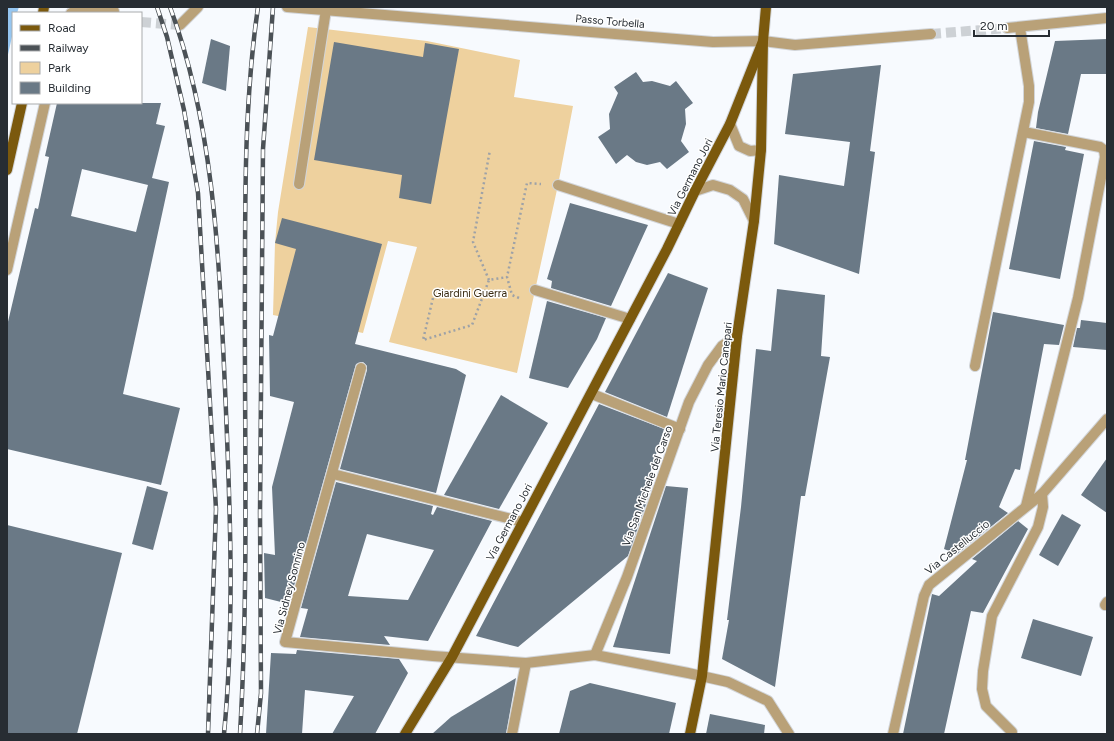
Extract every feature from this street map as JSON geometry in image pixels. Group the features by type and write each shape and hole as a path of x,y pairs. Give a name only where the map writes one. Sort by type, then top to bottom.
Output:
{"main road":[{"path":"763,36 766,7"},
{"name":"Via Germano Jori","path":"405,734 452,657 592,394 730,124 763,36"},
{"name":"Via Teresio Mario Canepari","path":"690,734 702,676 737,336 754,221 761,150 763,36"},
{"path":"7,170 22,104"}],"street":[{"path":"180,25 198,7"},
{"name":"Passo Torbella","path":"287,7 713,42 763,36 795,45 931,34"},
{"path":"74,12 80,10 117,10"},
{"path":"299,184 326,10"},
{"path":"1007,28 1020,28 1107,18"},
{"path":"975,366 1029,102 1029,86 1020,28"},
{"path":"7,270 45,104"},
{"path":"730,124 739,146 750,152 761,150"},
{"path":"1024,132 1100,147 1104,150 1105,156 1078,298 1026,506"},
{"path":"558,185 679,224"},
{"path":"695,191 713,185 730,190 743,199 754,221"},
{"path":"535,290 630,319"},
{"name":"Via San Michele del Carso","path":"595,655 626,578 689,402 708,365 722,346 737,336"},
{"name":"Via Sidney Sonnino","path":"361,368 333,474 285,642 452,657"},
{"path":"592,394 680,429"},
{"name":"Via Castelluccio","path":"893,734 924,596 929,586 1042,494 1107,419"},
{"path":"333,474 523,522"},
{"path":"1012,732 986,706 982,689 983,672 992,616 1038,527 1042,507 1042,494"},
{"path":"452,657 526,662 595,655 702,676 728,682 768,701 789,734"},
{"path":"512,734 526,662"}],"path":[{"path":"433,298 422,340 472,325 489,280 473,242 490,150"},
{"path":"535,290 520,298 512,295 507,277 527,183 558,185"},
{"path":"489,280 507,277"}],"green space":[{"name":"Giardini Guerra","path":"308,27 427,41 520,60 514,97 573,106 558,185 517,373 389,342 417,247 388,241 363,333 273,315 275,243 278,212"}],"water":[{"path":"7,7 19,7 17,12 12,12 12,36 7,59"}],"building":[{"path":"211,39 230,46 226,91 202,83"},
{"path":"1107,39 1107,74 1081,74 1068,134 1036,128 1038,112 1055,41"},
{"path":"334,42 423,57 425,43 459,49 431,204 399,198 402,175 314,160"},
{"path":"881,65 870,151 875,152 859,274 774,244 779,175 844,186 850,142 785,134 793,74"},
{"path":"636,72 643,82 652,81 670,86 676,81 693,103 685,109 686,124 681,141 689,152 667,169 660,162 647,165 636,162 627,155 616,164 598,137 610,129 609,114 618,93 614,87"},
{"path":"161,103 156,124 165,126 152,178 169,182 123,394 180,408 161,485 7,449 7,326 35,208 38,209 49,157 45,156 57,104","holes":["82,169 148,185 136,232 71,216"]},
{"path":"1034,141 1066,147 1065,150 1084,154 1060,279 1009,269"},
{"path":"570,203 648,225 611,306 551,288 552,281 547,279"},
{"path":"282,218 382,244 355,344 456,369 466,375 436,493 340,469 367,370 367,366 363,362 356,364 289,604 265,598 264,553 275,555 272,487 294,402 270,396 269,335 273,336 296,249 275,243"},
{"path":"668,273 708,288 667,417 605,392"},
{"path":"777,289 825,295 821,356 830,357 805,496 801,496 775,687 722,659 729,620 727,620 741,507 756,349 771,351"},
{"path":"547,301 606,318 597,339 568,388 529,378"},
{"path":"993,312 1064,325 1059,345 1044,344 1020,470 1015,469 999,507 1008,513 957,554 944,549 967,460 965,460"},
{"path":"1081,320 1107,323 1107,350 1073,347 1077,328 1080,328"},
{"path":"501,395 548,423 499,509 444,495"},
{"path":"599,404 664,429 647,483 653,484 628,556 518,647 476,636"},
{"path":"1107,458 1107,513 1081,495"},
{"path":"336,482 433,506 431,514 433,515 437,507 492,521 428,641 384,636 390,645 300,637 308,609 301,608","holes":["367,534 434,550 408,600 348,596"]},
{"path":"147,486 168,492 153,550 132,544"},
{"path":"666,486 688,488 670,654 613,647"},
{"path":"1062,514 1081,525 1058,566 1039,555"},
{"path":"1018,521 1028,529 983,613 971,611 944,734 903,734 932,594 939,596 977,561 972,559"},
{"path":"7,525 122,553 77,734 7,734"},
{"path":"1033,619 1093,637 1081,676 1021,658"},
{"path":"297,650 399,659 408,673 375,734 332,734 354,696 305,690 302,734 266,734 271,653 296,654"},
{"path":"516,678 506,734 432,734 451,717"},
{"path":"590,683 676,703 669,734 559,734 570,691"},
{"path":"710,714 765,725 764,734 706,734"}],"tunnel":[{"path":"142,22 180,25"},
{"path":"931,34 1007,28"}],"railway":[{"path":"157,7 167,37 184,110 198,193 216,509 208,734"},
{"path":"170,7 185,53 197,100 206,147 217,244 225,388 230,561 230,648 224,734"},
{"path":"240,734 243,677 246,506 246,175 250,74 258,7"},
{"path":"257,734 261,693 260,513 263,149 273,7"}]}
